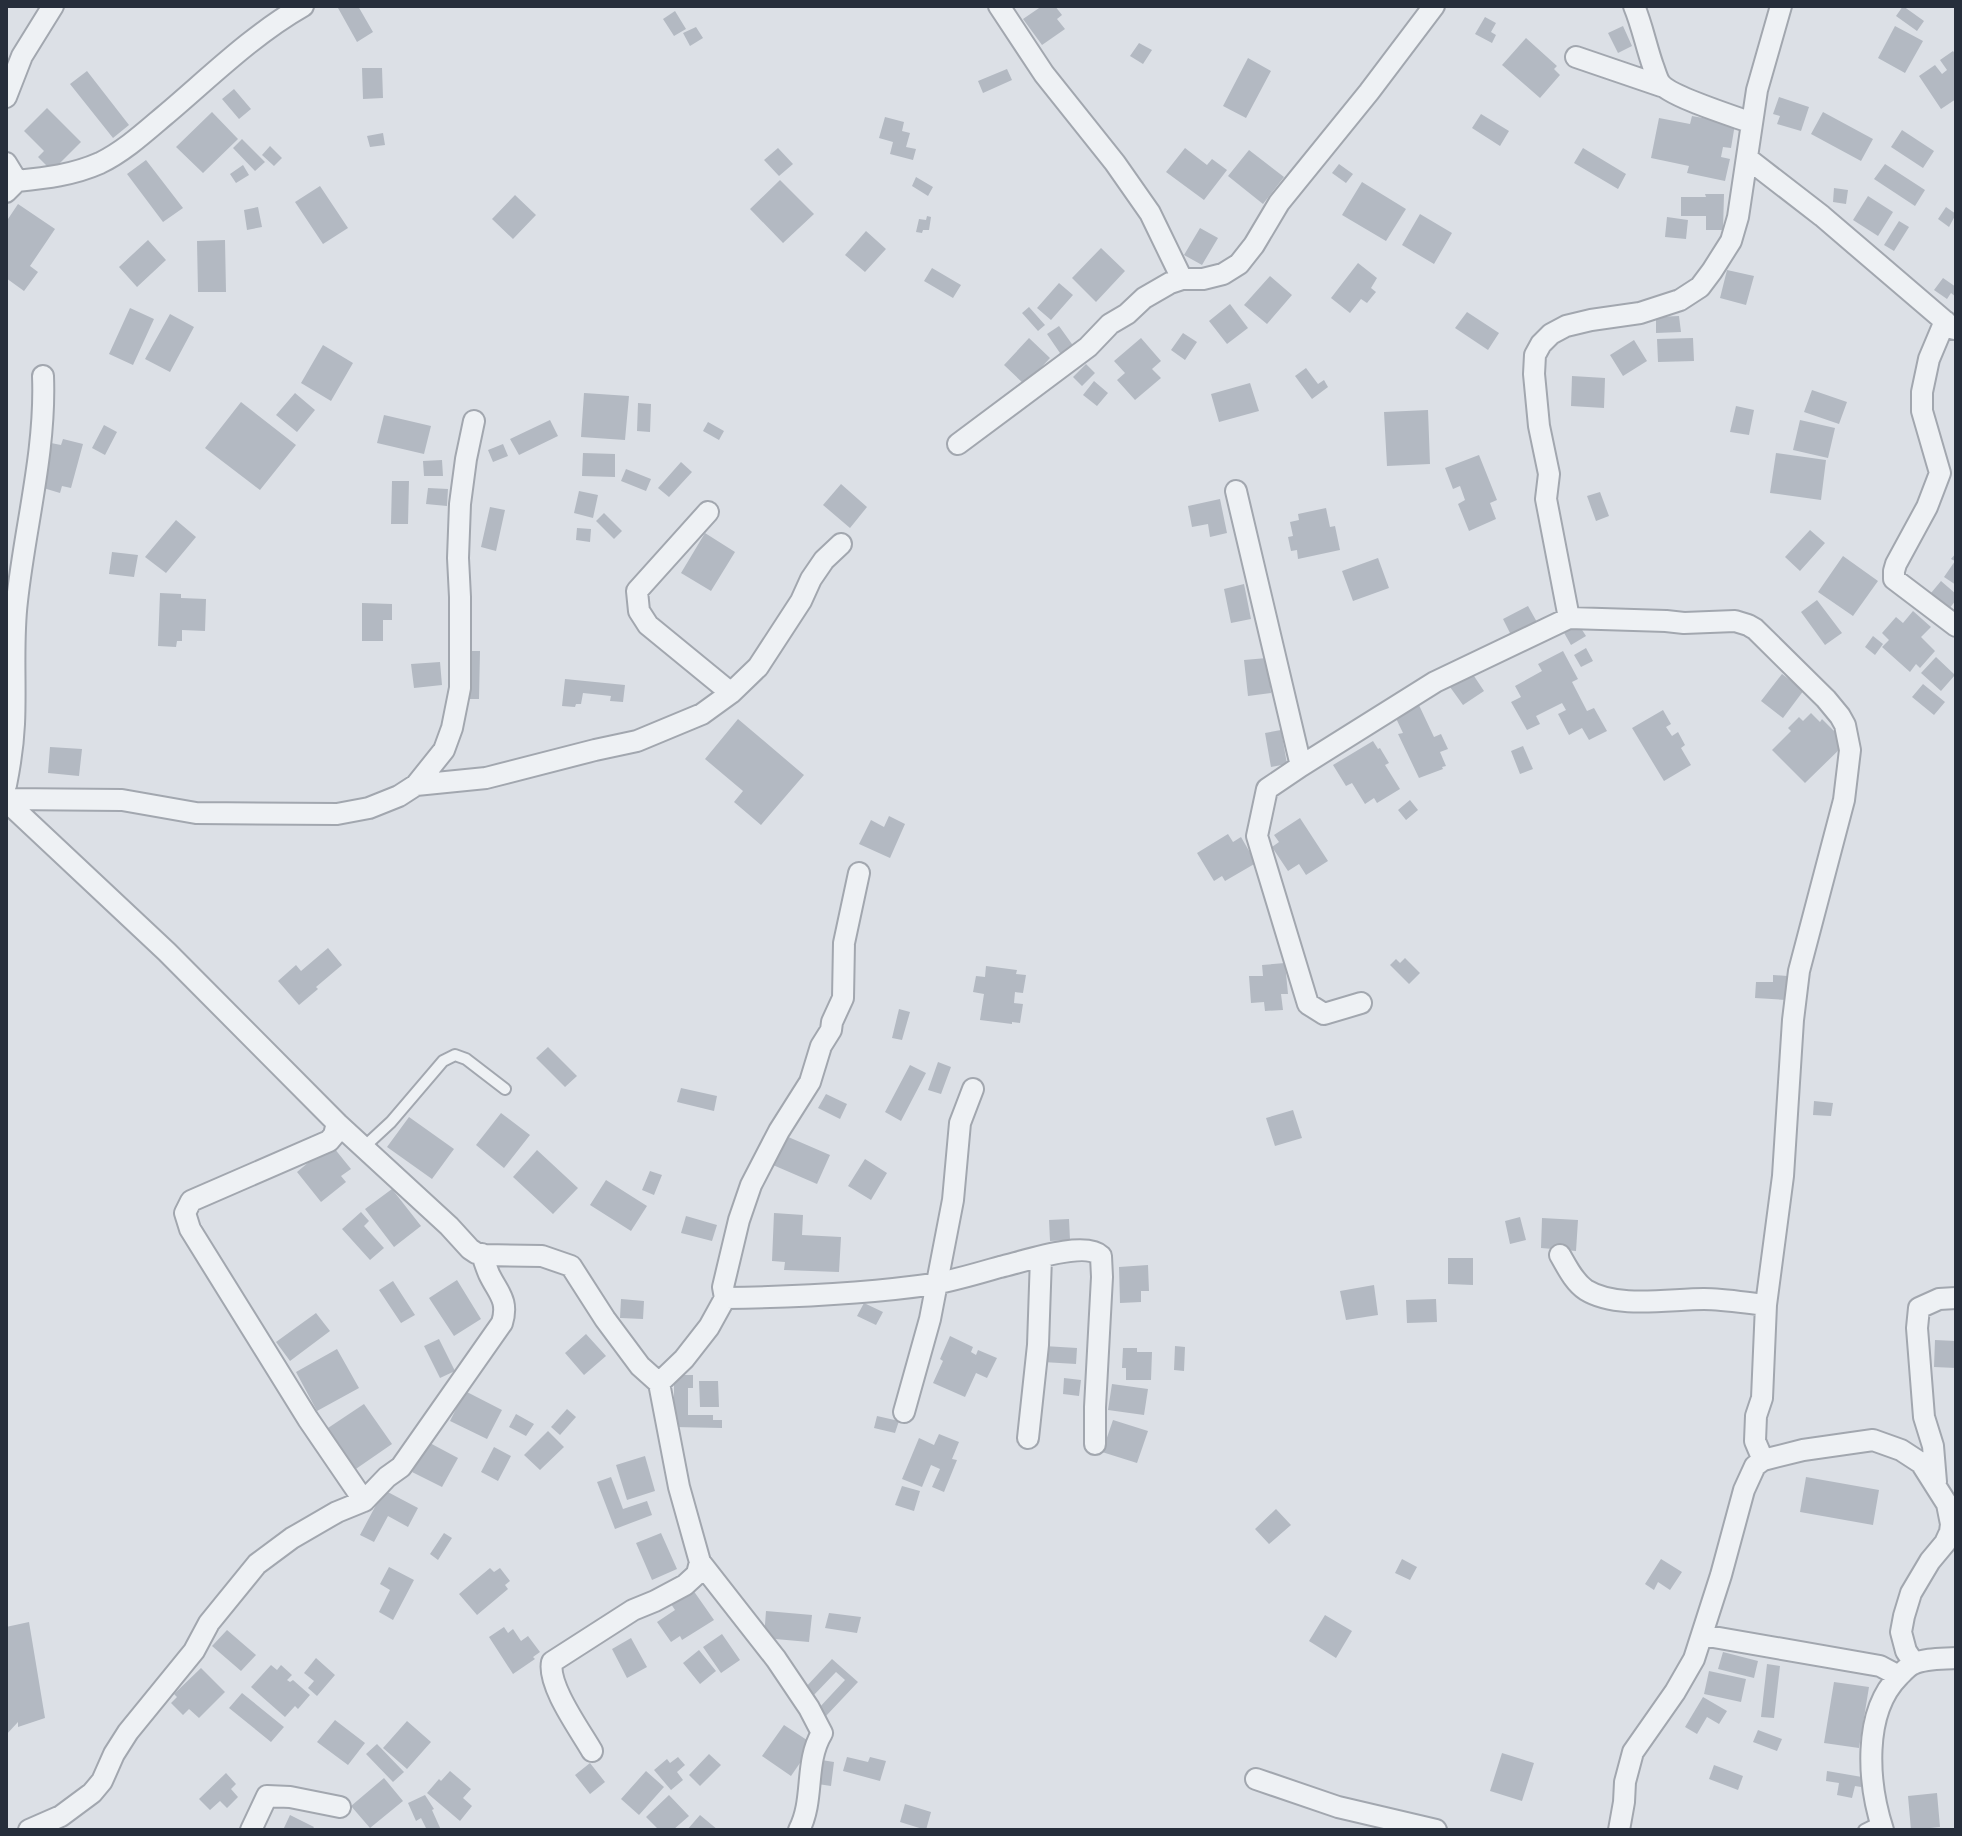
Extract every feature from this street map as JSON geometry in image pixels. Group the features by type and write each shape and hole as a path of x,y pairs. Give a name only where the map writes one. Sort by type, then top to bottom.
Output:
{"street":[{"path":"6,97 22,56 53,6"},
{"path":"10,178 53,177 102,162 134,141 258,37 303,6"},
{"path":"999,6 1044,74 1115,163 1150,213 1182,279"},
{"path":"958,444 1088,347 1110,324 1144,298 1170,283 1223,274 1239,264 1279,203 1434,6"},
{"path":"1634,6 1661,86"},
{"path":"1569,618 1546,499 1549,474 1539,426 1535,355 1551,334 1566,326 1640,313 1680,300 1700,287 1731,241 1738,217 1757,90 1781,6"},
{"path":"1576,57 1661,86 1752,123"},
{"path":"1747,158 1822,216 1951,326 1929,359 1922,392 1922,411 1940,473 1927,507 1896,564 1894,579 1956,626"},
{"path":"6,785 14,724 14,626 38,461 44,406 43,376"},
{"path":"6,800 122,800 196,813 337,814 369,808 399,796 416,785 444,750 458,697 460,504 474,421"},
{"path":"1236,491 1301,766"},
{"path":"708,512 637,591 639,611 648,625 731,693"},
{"path":"416,785 486,778 637,741 702,714 747,679 770,651 811,579 824,560 841,544"},
{"path":"1361,1003 1324,1014 1308,1004 1257,836 1267,789 1301,766 1435,682 1569,618 1742,622 1755,629 1826,699 1845,725 1850,750 1844,800 1799,971 1779,1211 1766,1305 1762,1398 1756,1416 1755,1441 1763,1460"},
{"path":"6,800 167,952 337,1123 470,1249 482,1254 542,1256 571,1266 640,1366 659,1383 679,1487 700,1562 776,1659 822,1733 809,1773 809,1794 799,1830"},
{"path":"659,1383 693,1349 725,1298 723,1287 751,1185 779,1131 810,1082 821,1046 831,1030 843,998 844,943 859,873"},
{"path":"904,1412 930,1319 953,1200 960,1123 973,1089"},
{"path":"337,1123 329,1141 191,1201 185,1213 190,1229 308,1419 364,1501"},
{"path":"725,1298 803,1297 937,1283 1041,1257 1080,1250 1096,1252 1101,1256 1102,1277 1095,1444"},
{"path":"29,1830 61,1816 92,1793 102,1781 128,1732 194,1651 209,1623 257,1564 292,1538 337,1512 364,1501 401,1467 500,1327 505,1311 504,1301 482,1254"},
{"path":"1560,1255 1578,1283 1603,1297 1642,1301 1707,1299 1766,1305"},
{"path":"1028,1438 1038,1345 1041,1257"},
{"path":"1937,1486 1933,1446 1924,1417 1917,1328 1919,1308 1939,1299 1956,1298"},
{"path":"1619,1830 1625,1782 1633,1752 1694,1659 1731,1544 1744,1490 1755,1466 1763,1460 1803,1450 1873,1440 1901,1450 1921,1463 1937,1486 1950,1514 1950,1532 1911,1593 1904,1616 1901,1632 1906,1651 1906,1670 1884,1696 1873,1729 1871,1754 1876,1827"},
{"path":"592,1751 558,1691 550,1669 552,1662 633,1610 685,1585 697,1574 700,1562"},
{"path":"1702,1635 1906,1670 1956,1658"},
{"path":"1256,1779 1338,1807 1436,1830"},
{"path":"251,1830 267,1796 290,1797 340,1807"}],"lane":[{"path":"364,1147 391,1122 443,1061 455,1055 466,1059 505,1089"}],"building":[{"path":"358,6 373,32 357,42 338,8"},
{"path":"1042,6 1055,6 1062,15 1057,19 1065,29 1042,45 1023,19"},
{"path":"1903,6 1924,21 1917,31 1896,16"},
{"path":"675,11 686,29 674,36 663,19"},
{"path":"1485,17 1496,23 1491,32 1496,35 1492,43 1475,34"},
{"path":"1623,26 1632,46 1618,53 1608,33"},
{"path":"1895,26 1923,41 1905,73 1878,58"},
{"path":"696,27 703,38 690,46 683,33"},
{"path":"1526,38 1557,66 1554,69 1560,75 1540,98 1502,65"},
{"path":"1139,43 1152,50 1143,64 1130,56"},
{"path":"1953,51 1956,55 1956,99 1941,109 1919,76 1935,65 1942,74 1947,70 1940,60"},
{"path":"1248,58 1271,71 1246,118 1223,106"},
{"path":"362,68 382,68 383,98 363,99"},
{"path":"1007,69 1012,80 983,93 978,81"},
{"path":"87,71 129,125 113,138 70,84"},
{"path":"234,89 251,109 239,119 222,99"},
{"path":"1779,97 1809,107 1801,131 1777,124 1780,116 1773,114"},
{"path":"47,108 81,142 52,171 38,157 44,151 24,131"},
{"path":"212,112 238,139 203,173 176,147"},
{"path":"1823,112 1873,139 1861,161 1811,134"},
{"path":"1481,114 1509,131 1500,146 1472,128"},
{"path":"1692,116 1735,124 1731,148 1723,147 1721,157 1730,159 1725,181 1687,173 1689,166 1651,158 1659,118 1690,124"},
{"path":"885,117 904,122 902,131 910,133 906,147 916,149 913,160 890,154 893,142 879,138"},
{"path":"1902,130 1934,151 1923,168 1891,147"},
{"path":"383,133 385,145 370,147 367,136"},
{"path":"242,139 265,162 255,171 233,148"},
{"path":"270,146 282,158 274,166 262,155"},
{"path":"778,148 793,164 779,176 764,160"},
{"path":"1185,148 1207,165 1212,159 1227,170 1204,200 1166,172"},
{"path":"1583,148 1626,174 1618,189 1574,163"},
{"path":"1249,150 1284,177 1263,204 1228,176"},
{"path":"146,160 183,208 163,222 127,174"},
{"path":"1339,164 1353,174 1346,183 1332,173"},
{"path":"1885,164 1925,190 1915,206 1874,179"},
{"path":"243,165 249,175 236,183 230,174"},
{"path":"916,177 933,187 928,196 912,186"},
{"path":"780,180 814,214 783,243 750,209"},
{"path":"1362,182 1406,209 1386,241 1342,215"},
{"path":"320,186 348,228 323,244 295,202"},
{"path":"1834,188 1848,190 1846,204 1833,202"},
{"path":"1705,194 1724,194 1723,230 1706,230 1706,216 1681,216 1681,197 1706,197"},
{"path":"515,195 536,215 513,239 492,219"},
{"path":"1868,196 1893,212 1878,236 1853,220"},
{"path":"18,204 55,229 30,266 38,272 24,291 6,278 6,222"},
{"path":"258,207 262,227 247,230 244,210"},
{"path":"1946,207 1956,214 1949,227 1938,219"},
{"path":"1420,214 1452,233 1434,264 1402,245"},
{"path":"927,216 931,217 929,230 916,232 919,219 926,220"},
{"path":"1667,217 1688,220 1686,239 1665,237"},
{"path":"1899,221 1909,227 1894,251 1884,245"},
{"path":"1200,228 1218,238 1202,265 1184,255"},
{"path":"866,231 886,249 865,272 845,255"},
{"path":"148,240 166,260 137,287 119,267"},
{"path":"225,240 226,292 198,292 197,241"},
{"path":"1101,248 1125,271 1096,302 1072,278"},
{"path":"1358,263 1377,278 1371,288 1376,292 1367,303 1361,299 1350,313 1331,298"},
{"path":"932,268 961,285 953,298 924,281"},
{"path":"1727,270 1754,276 1746,305 1720,298"},
{"path":"1270,276 1292,295 1267,324 1244,305"},
{"path":"1943,278 1956,287 1956,297 1951,293 1947,299 1934,290"},
{"path":"1059,283 1073,295 1051,320 1037,308"},
{"path":"1230,304 1248,328 1227,344 1209,321"},
{"path":"1029,307 1045,325 1038,331 1022,313"},
{"path":"130,308 154,319 133,365 109,354"},
{"path":"1467,312 1499,333 1488,350 1455,328"},
{"path":"170,314 194,327 170,372 145,359"},
{"path":"1679,316 1681,332 1656,333 1656,317"},
{"path":"1059,326 1077,351 1062,356 1047,334"},
{"path":"1183,333 1197,342 1185,360 1171,350"},
{"path":"1029,338 1050,358 1025,385 1004,365"},
{"path":"1141,338 1161,361 1152,369 1161,378 1135,400 1117,380 1125,373 1114,361"},
{"path":"1693,338 1694,361 1658,362 1657,339"},
{"path":"1634,340 1647,361 1623,376 1610,355"},
{"path":"323,345 353,363 331,401 301,383"},
{"path":"1086,364 1095,373 1082,386 1073,377"},
{"path":"1306,368 1318,384 1324,380 1328,387 1312,399 1295,376"},
{"path":"1572,376 1605,378 1604,408 1571,406"},
{"path":"1094,381 1108,393 1097,406 1083,395"},
{"path":"1250,383 1259,411 1219,422 1211,394"},
{"path":"1812,390 1847,402 1839,424 1804,412"},
{"path":"295,393 315,410 297,432 276,415"},
{"path":"584,393 629,396 625,440 581,437"},
{"path":"241,402 296,445 260,490 205,448"},
{"path":"638,403 651,404 650,432 637,431"},
{"path":"1736,406 1754,410 1749,435 1730,432"},
{"path":"1428,410 1430,464 1387,466 1384,412"},
{"path":"384,415 431,426 424,454 377,443"},
{"path":"550,420 558,436 519,455 510,439"},
{"path":"1800,420 1835,428 1828,458 1793,450"},
{"path":"708,422 724,431 719,440 703,431"},
{"path":"104,425 117,432 105,455 92,448"},
{"path":"63,439 83,444 71,488 62,486 60,493 40,487 51,443 61,445"},
{"path":"503,444 508,456 493,462 488,450"},
{"path":"583,453 615,454 615,477 582,476"},
{"path":"1776,453 1826,460 1821,500 1770,493"},
{"path":"1479,455 1497,500 1490,503 1496,519 1469,531 1458,504 1465,500 1460,486 1453,489 1445,468"},
{"path":"442,460 443,476 424,476 423,461"},
{"path":"681,462 692,472 669,497 658,488"},
{"path":"626,469 651,479 646,491 621,481"},
{"path":"392,481 409,481 408,524 391,524"},
{"path":"841,484 867,507 850,528 823,505"},
{"path":"428,488 448,489 447,506 426,504"},
{"path":"579,491 598,495 593,518 574,513"},
{"path":"1600,492 1609,516 1596,521 1587,496"},
{"path":"1220,499 1227,533 1210,537 1208,524 1192,527 1188,506"},
{"path":"490,507 505,510 496,551 481,547"},
{"path":"1326,508 1330,527 1335,526 1340,550 1298,559 1297,550 1291,551 1288,537 1293,536 1290,522 1299,520 1298,514"},
{"path":"604,513 622,531 614,539 596,521"},
{"path":"176,520 196,537 166,573 145,557"},
{"path":"577,528 591,529 590,542 576,540"},
{"path":"1810,530 1825,543 1800,571 1785,557"},
{"path":"705,533 735,552 711,591 681,573"},
{"path":"112,552 138,555 134,577 109,574"},
{"path":"1956,553 1956,585 1944,577 1955,561 1951,559"},
{"path":"1843,556 1878,581 1853,616 1818,592"},
{"path":"1378,558 1389,588 1353,601 1342,571"},
{"path":"1941,581 1956,594 1956,600 1949,609 1931,593"},
{"path":"1244,584 1251,619 1231,623 1224,589"},
{"path":"160,593 206,599 205,631 182,630 182,641 177,641 176,647 158,646"},
{"path":"1817,600 1842,633 1825,645 1801,612"},
{"path":"362,603 392,604 392,620 383,620 383,641 362,641"},
{"path":"1528,606 1538,624 1512,637 1503,619"},
{"path":"1913,611 1931,627 1921,637 1935,651 1920,668 1916,664 1910,672 1882,647 1889,640 1882,633 1896,617 1903,623"},
{"path":"1577,622 1586,636 1571,645 1563,631"},
{"path":"1873,636 1883,644 1875,655 1865,647"},
{"path":"1586,648 1593,661 1581,667 1574,655"},
{"path":"466,651 480,651 479,699 465,699"},
{"path":"1563,651 1578,679 1572,682 1587,711 1594,708 1607,731 1589,740 1582,728 1569,735 1558,714 1566,710 1562,703 1536,716 1540,724 1527,730 1511,702 1521,697 1515,686 1542,671 1538,664"},
{"path":"1936,657 1955,675 1941,691 1921,673"},
{"path":"1267,658 1271,693 1248,696 1244,660"},
{"path":"440,662 442,685 414,688 411,664"},
{"path":"1472,673 1484,691 1463,705 1450,687"},
{"path":"1782,674 1804,690 1783,718 1761,701"},
{"path":"565,679 625,685 623,702 610,701 611,696 583,693 581,704 562,706"},
{"path":"1923,684 1945,702 1934,715 1912,697"},
{"path":"1417,701 1434,737 1441,734 1448,749 1440,752 1446,766 1443,769 1419,778 1398,734 1403,733 1393,712"},
{"path":"1663,710 1671,724 1666,727 1672,736 1678,732 1685,745 1681,748 1691,765 1664,781 1632,728"},
{"path":"1811,713 1820,722 1822,719 1846,743 1805,783 1772,750 1791,731 1788,728 1799,717 1803,721"},
{"path":"738,719 804,775 761,825 734,802 743,791 705,759"},
{"path":"1281,730 1287,764 1271,767 1265,733"},
{"path":"1373,741 1389,763 1385,765 1400,789 1377,803 1374,798 1365,804 1352,783 1346,786 1333,765"},
{"path":"1523,746 1533,769 1520,774 1511,751"},
{"path":"50,747 82,749 79,776 48,773"},
{"path":"1410,800 1418,810 1406,820 1398,810"},
{"path":"889,816 905,824 890,858 859,844 871,820 884,827"},
{"path":"1300,818 1328,861 1306,875 1299,864 1288,871 1272,847 1279,842 1274,835"},
{"path":"1228,834 1233,842 1241,837 1256,863 1225,881 1222,876 1214,881 1197,853"},
{"path":"328,948 342,965 299,1005 278,981 296,965 301,971"},
{"path":"1405,958 1420,973 1409,984 1390,965 1396,959 1400,963"},
{"path":"1285,963 1288,994 1281,994 1283,1010 1265,1011 1264,1002 1251,1003 1249,976 1263,976 1262,965"},
{"path":"986,966 1017,970 1016,974 1026,975 1023,993 1015,992 1014,1003 1023,1004 1020,1023 980,1020 984,994 973,992 976,976 985,977"},
{"path":"1773,975 1787,976 1786,1000 1755,998 1756,982 1773,982"},
{"path":"899,1009 910,1012 902,1040 892,1038"},
{"path":"548,1047 577,1076 565,1087 536,1058"},
{"path":"938,1062 951,1067 941,1094 928,1090"},
{"path":"910,1065 926,1073 901,1121 885,1112"},
{"path":"681,1088 717,1096 714,1111 677,1102"},
{"path":"826,1094 847,1104 840,1119 818,1108"},
{"path":"1814,1101 1833,1103 1831,1116 1813,1115"},
{"path":"1293,1110 1302,1138 1275,1146 1266,1118"},
{"path":"501,1113 530,1135 504,1168 476,1145"},
{"path":"409,1117 454,1149 432,1179 387,1147"},
{"path":"786,1136 830,1155 817,1184 773,1165"},
{"path":"334,1148 351,1169 341,1176 346,1182 321,1202 297,1172 321,1152 324,1156"},
{"path":"537,1150 578,1188 553,1214 513,1177"},
{"path":"865,1159 887,1173 871,1200 848,1186"},
{"path":"650,1171 662,1175 654,1195 642,1190"},
{"path":"606,1180 647,1206 631,1231 590,1205"},
{"path":"392,1189 421,1226 394,1247 365,1209"},
{"path":"361,1212 369,1221 364,1226 384,1248 370,1260 342,1229"},
{"path":"774,1213 803,1215 802,1235 841,1237 839,1272 784,1270 785,1262 772,1261"},
{"path":"686,1216 717,1225 712,1241 681,1233"},
{"path":"1520,1217 1526,1240 1510,1244 1505,1221"},
{"path":"1542,1218 1578,1220 1576,1251 1541,1248"},
{"path":"1069,1219 1070,1240 1050,1241 1049,1220"},
{"path":"1448,1258 1473,1258 1473,1285 1448,1284"},
{"path":"1148,1265 1149,1291 1141,1291 1141,1302 1120,1303 1119,1267"},
{"path":"457,1280 481,1319 454,1336 429,1298"},
{"path":"393,1281 415,1315 401,1323 379,1290"},
{"path":"1374,1285 1378,1315 1346,1320 1340,1291"},
{"path":"621,1299 644,1301 643,1319 620,1318"},
{"path":"1436,1299 1437,1322 1407,1323 1406,1300"},
{"path":"864,1303 883,1312 876,1325 857,1316"},
{"path":"316,1313 330,1331 290,1361 276,1342"},
{"path":"586,1334 606,1356 584,1375 565,1353"},
{"path":"950,1336 973,1347 971,1352 976,1355 978,1350 997,1358 987,1378 976,1373 965,1397 933,1383"},
{"path":"439,1339 455,1371 440,1378 424,1346"},
{"path":"1935,1340 1956,1341 1956,1368 1934,1367"},
{"path":"1044,1346 1077,1348 1076,1364 1043,1362"},
{"path":"1175,1346 1185,1347 1184,1371 1174,1370"},
{"path":"1123,1348 1152,1352 1151,1380 1126,1380 1126,1368 1122,1368"},
{"path":"337,1349 359,1388 317,1411 296,1372"},
{"path":"677,1375 693,1375 693,1388 688,1388 688,1415 713,1415 713,1420 722,1420 722,1428 674,1427 674,1382 677,1382"},
{"path":"1064,1378 1081,1380 1079,1396 1063,1394"},
{"path":"699,1381 718,1381 719,1407 700,1407"},
{"path":"1112,1384 1148,1389 1144,1415 1108,1410"},
{"path":"465,1391 502,1410 487,1439 450,1421"},
{"path":"364,1404 392,1444 350,1473 322,1432"},
{"path":"567,1409 576,1417 560,1435 551,1427"},
{"path":"516,1414 534,1424 526,1436 509,1427"},
{"path":"877,1416 899,1421 895,1433 874,1428"},
{"path":"1113,1420 1148,1431 1137,1463 1102,1452"},
{"path":"548,1431 564,1447 540,1470 524,1455"},
{"path":"939,1434 959,1442 952,1459 957,1460 944,1492 932,1487 940,1469 931,1465 922,1487 902,1479 919,1438 934,1445"},
{"path":"428,1442 458,1458 442,1487 412,1472"},
{"path":"494,1447 511,1456 498,1481 481,1472"},
{"path":"645,1456 655,1491 627,1500 616,1465"},
{"path":"611,1477 623,1509 647,1501 652,1515 615,1529 597,1482"},
{"path":"1806,1477 1879,1490 1873,1525 1800,1512"},
{"path":"902,1486 920,1491 914,1511 895,1505"},
{"path":"384,1490 418,1508 408,1527 388,1516 374,1542 360,1535"},
{"path":"1276,1509 1291,1525 1269,1544 1255,1529"},
{"path":"444,1533 452,1538 438,1560 430,1554"},
{"path":"661,1533 677,1569 652,1580 636,1543"},
{"path":"1402,1559 1417,1567 1410,1580 1395,1573"},
{"path":"1661,1559 1682,1572 1670,1590 1658,1582 1654,1590 1645,1584"},
{"path":"389,1567 414,1580 393,1620 379,1612 390,1590 380,1584"},
{"path":"490,1568 494,1572 500,1568 510,1581 505,1585 508,1589 477,1615 459,1594"},
{"path":"693,1590 714,1620 682,1640 680,1636 671,1642 657,1622 675,1610 671,1604"},
{"path":"766,1611 812,1615 809,1642 764,1638"},
{"path":"829,1613 861,1617 857,1633 825,1628"},
{"path":"1325,1615 1352,1631 1336,1658 1309,1641"},
{"path":"29,1622 45,1718 18,1727 18,1722 6,1735 6,1627"},
{"path":"504,1627 508,1633 513,1629 521,1641 528,1636 540,1652 513,1674 489,1637"},
{"path":"227,1630 256,1655 241,1671 212,1646"},
{"path":"722,1634 740,1660 721,1673 703,1647"},
{"path":"631,1638 647,1667 627,1678 612,1649"},
{"path":"699,1650 716,1671 700,1684 683,1663"},
{"path":"1723,1652 1758,1661 1754,1678 1718,1669"},
{"path":"316,1658 335,1675 317,1696 308,1688 314,1681 304,1673"},
{"path":"832,1659 858,1682 826,1716 818,1709 845,1680 836,1672 812,1697 804,1689"},
{"path":"1767,1664 1780,1666 1774,1718 1761,1717"},
{"path":"271,1665 277,1670 281,1665 292,1675 287,1680 293,1680 310,1695 298,1709 295,1706 285,1717 251,1687"},
{"path":"201,1668 225,1692 199,1718 189,1709 183,1715 171,1703 177,1697 174,1694"},
{"path":"1709,1671 1746,1679 1741,1702 1704,1694"},
{"path":"1834,1682 1869,1687 1859,1748 1824,1743"},
{"path":"242,1693 284,1727 271,1742 229,1708"},
{"path":"1703,1697 1727,1711 1719,1724 1707,1717 1697,1734 1685,1727"},
{"path":"335,1720 365,1743 348,1765 317,1742"},
{"path":"407,1721 431,1742 407,1769 383,1748"},
{"path":"784,1725 813,1744 791,1776 762,1756"},
{"path":"1758,1730 1782,1739 1777,1751 1753,1742"},
{"path":"377,1744 404,1772 393,1782 366,1754"},
{"path":"1502,1753 1534,1763 1522,1801 1490,1791"},
{"path":"709,1754 721,1765 700,1786 689,1775"},
{"path":"678,1757 685,1765 677,1772 683,1780 671,1790 654,1770 667,1759 670,1763"},
{"path":"847,1757 868,1762 870,1757 886,1761 880,1781 843,1771"},
{"path":"815,1759 834,1762 831,1786 811,1783"},
{"path":"590,1763 605,1782 590,1794 575,1775"},
{"path":"1714,1765 1743,1776 1738,1790 1709,1779"},
{"path":"450,1771 471,1789 463,1798 472,1806 460,1821 427,1793"},
{"path":"646,1771 664,1787 639,1815 621,1799"},
{"path":"1827,1771 1862,1777 1861,1787 1855,1786 1852,1798 1837,1795 1839,1783 1826,1781"},
{"path":"226,1773 236,1784 231,1789 238,1797 227,1808 220,1801 210,1810 199,1799"},
{"path":"384,1778 403,1801 370,1828 351,1806"},
{"path":"1937,1793 1940,1827 1911,1830 1908,1796"},
{"path":"425,1795 441,1830 427,1830 421,1818 416,1821 408,1803"},
{"path":"669,1795 689,1816 673,1830 659,1830 646,1817"},
{"path":"905,1804 931,1812 926,1830 900,1822"},
{"path":"290,1815 314,1827 312,1830 283,1830"},
{"path":"700,1815 718,1830 687,1830"}]}
